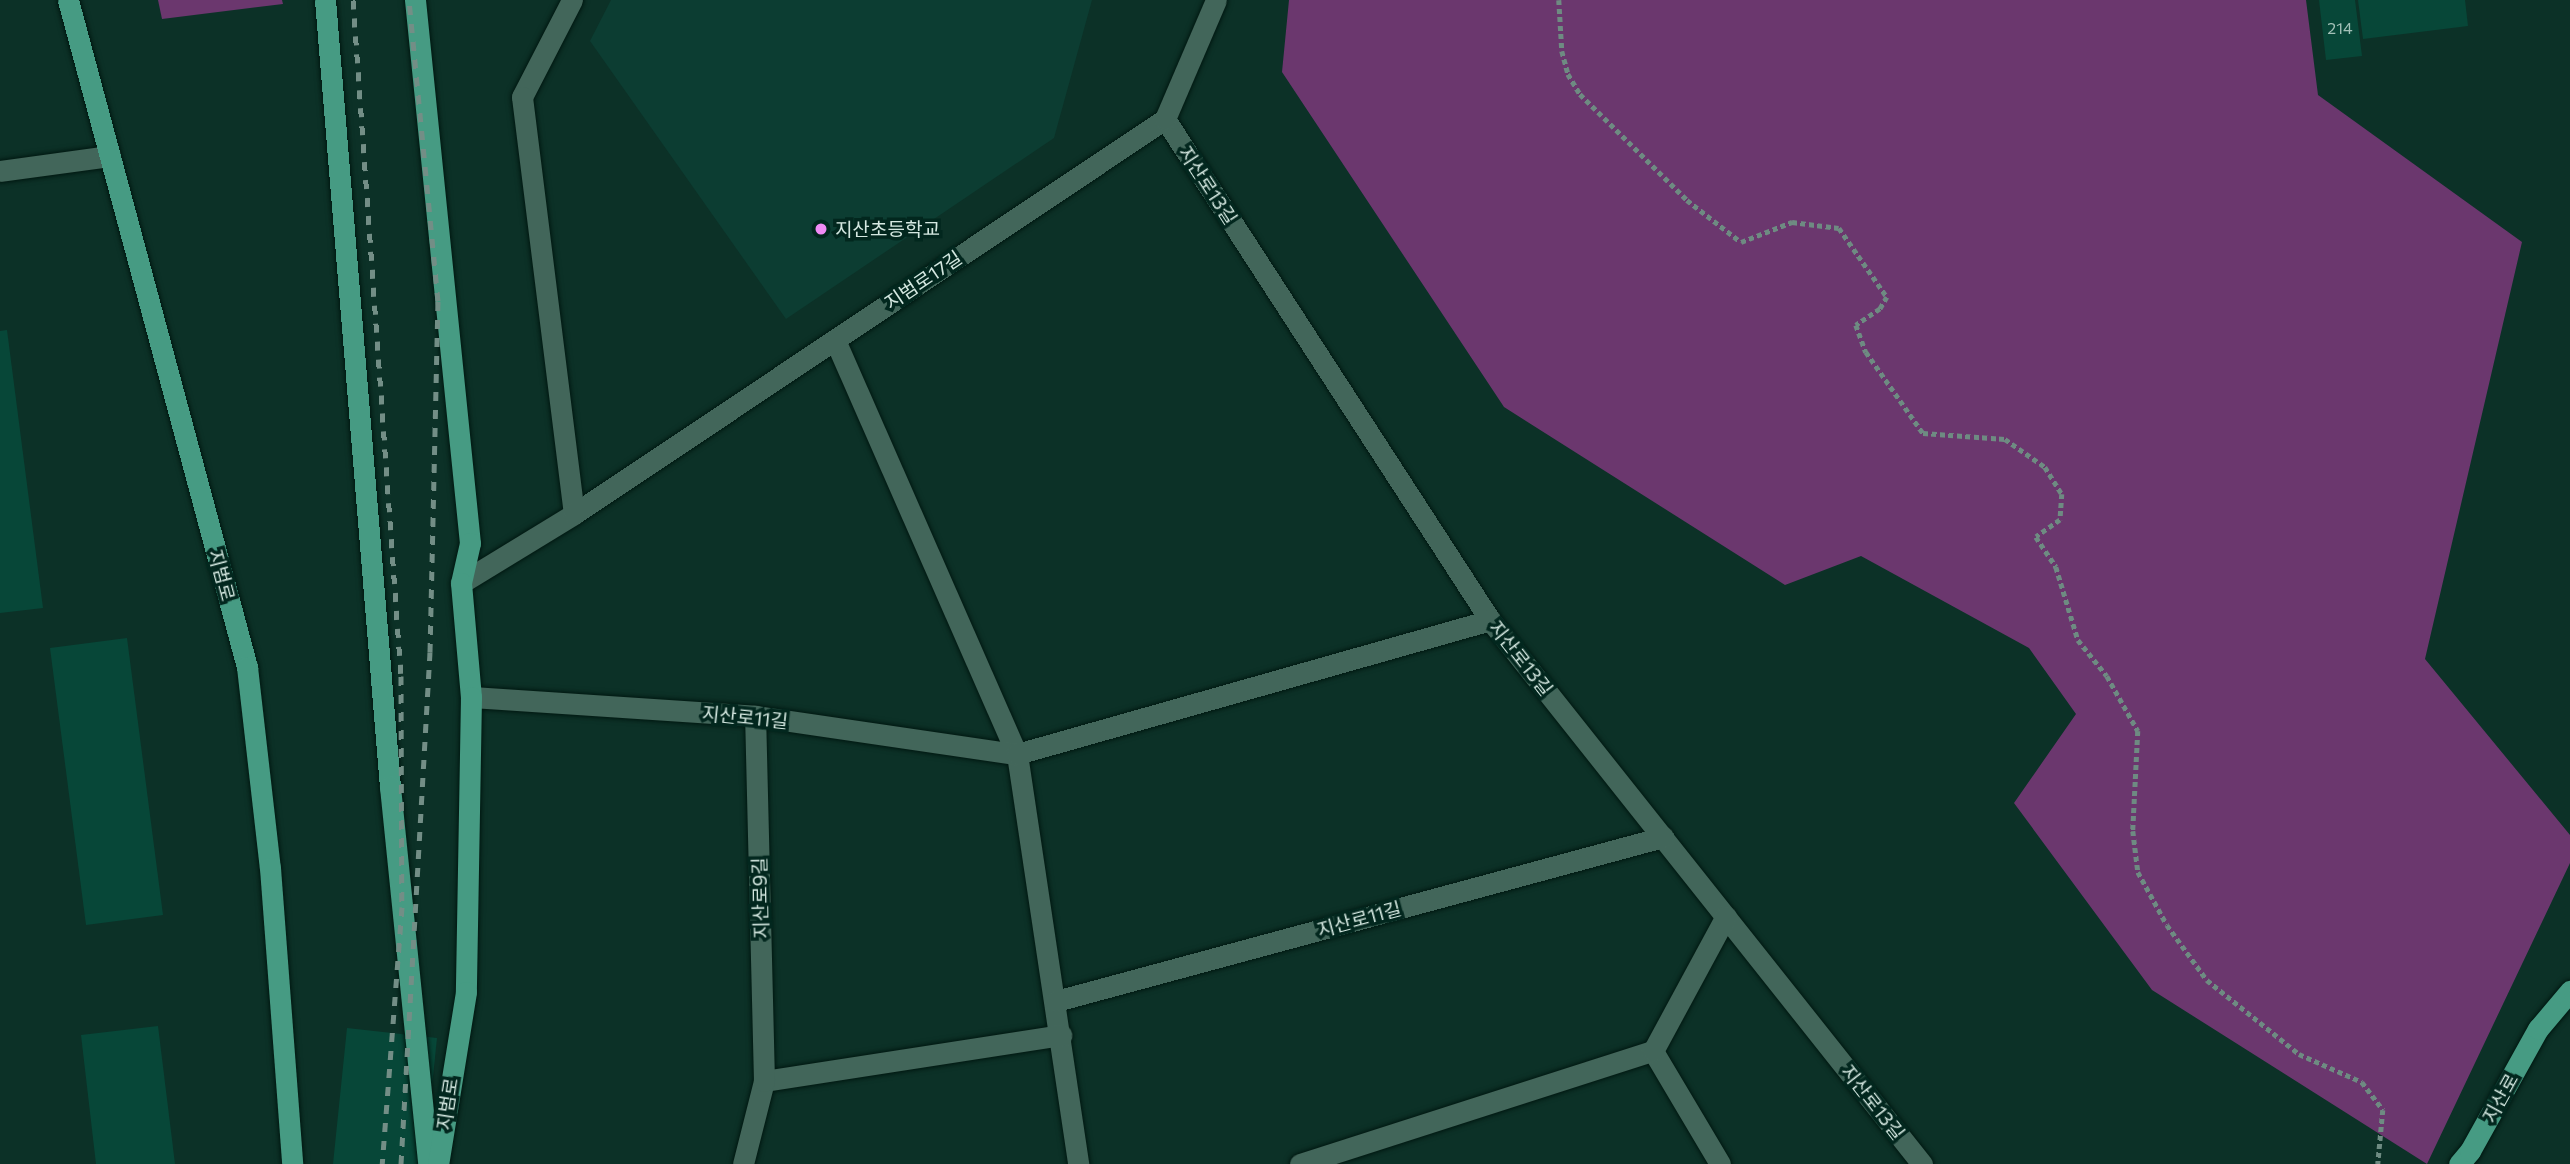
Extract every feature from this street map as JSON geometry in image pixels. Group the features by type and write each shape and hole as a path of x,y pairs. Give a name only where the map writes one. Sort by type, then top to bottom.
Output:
{"main road":[{"name":"지범로","path":"68,0 247,667 270,869 292,1164"},
{"path":"325,0 390,787 428,1164"},
{"name":"지범로","path":"415,0 470,543 461,583 471,697 466,992 438,1164"},
{"name":"지산로","path":"2459,1164 2470,1151 2538,1029 2570,991"}],"street":[{"path":"572,0 522,97 575,514"},
{"path":"1165,118 1216,0"},
{"name":"지범로17길","path":"461,583 575,514 1165,118"},
{"name":"지산로13길","path":"1165,118 1490,620 1922,1164"},
{"path":"0,171 110,156"},
{"path":"835,340 1017,754 1056,1001 1077,1164"},
{"name":"지산로11길","path":"471,697 755,716 1017,754 1490,620"},
{"name":"지산로9길","path":"743,1164 764,1081 755,716"},
{"name":"지산로11길","path":"1056,1001 1663,837"},
{"path":"1300,1164 1653,1051 1726,916"},
{"path":"764,1081 1060,1035"},
{"path":"1653,1051 1720,1164"}],"path":[{"path":"1559,0 1562,51 1568,74 1580,94 1686,200 1741,242 1792,222 1839,228 1887,297 1880,309 1856,325 1866,352 1923,433 2005,439 2045,467 2062,494 2060,520 2036,537 2056,567 2078,640 2107,676 2138,731 2133,831 2138,872 2167,925 2207,980 2299,1054 2362,1082 2383,1110 2378,1164"}],"shaded area":[{"path":"158,0 282,0 283,4 162,19"},
{"name":"지산초등학교","path":"611,0 1092,0 1054,138 786,319 590,41"},
{"path":"1289,0 2306,0 2318,95 2522,242 2425,659 2570,835 2570,863 2427,1164 2152,990 2014,803 2076,714 2029,648 1861,556 1785,585 1504,407 1282,72"}],"building":[{"path":"2319,0 2355,0 2362,56 2326,60"},
{"path":"2358,0 2465,0 2468,26 2363,39"},
{"path":"7,330 43,608 0,613 0,331"},
{"path":"127,638 163,915 86,925 50,648"},
{"path":"158,1026 175,1164 96,1164 81,1035"},
{"path":"347,1028 437,1038 424,1164 333,1164"}],"railway":[{"path":"353,0 401,676 402,907 382,1164"},
{"path":"401,1164 430,652 438,301 409,0"}],"place":[{"name":"지산초등학교","path":"821,229"}]}
